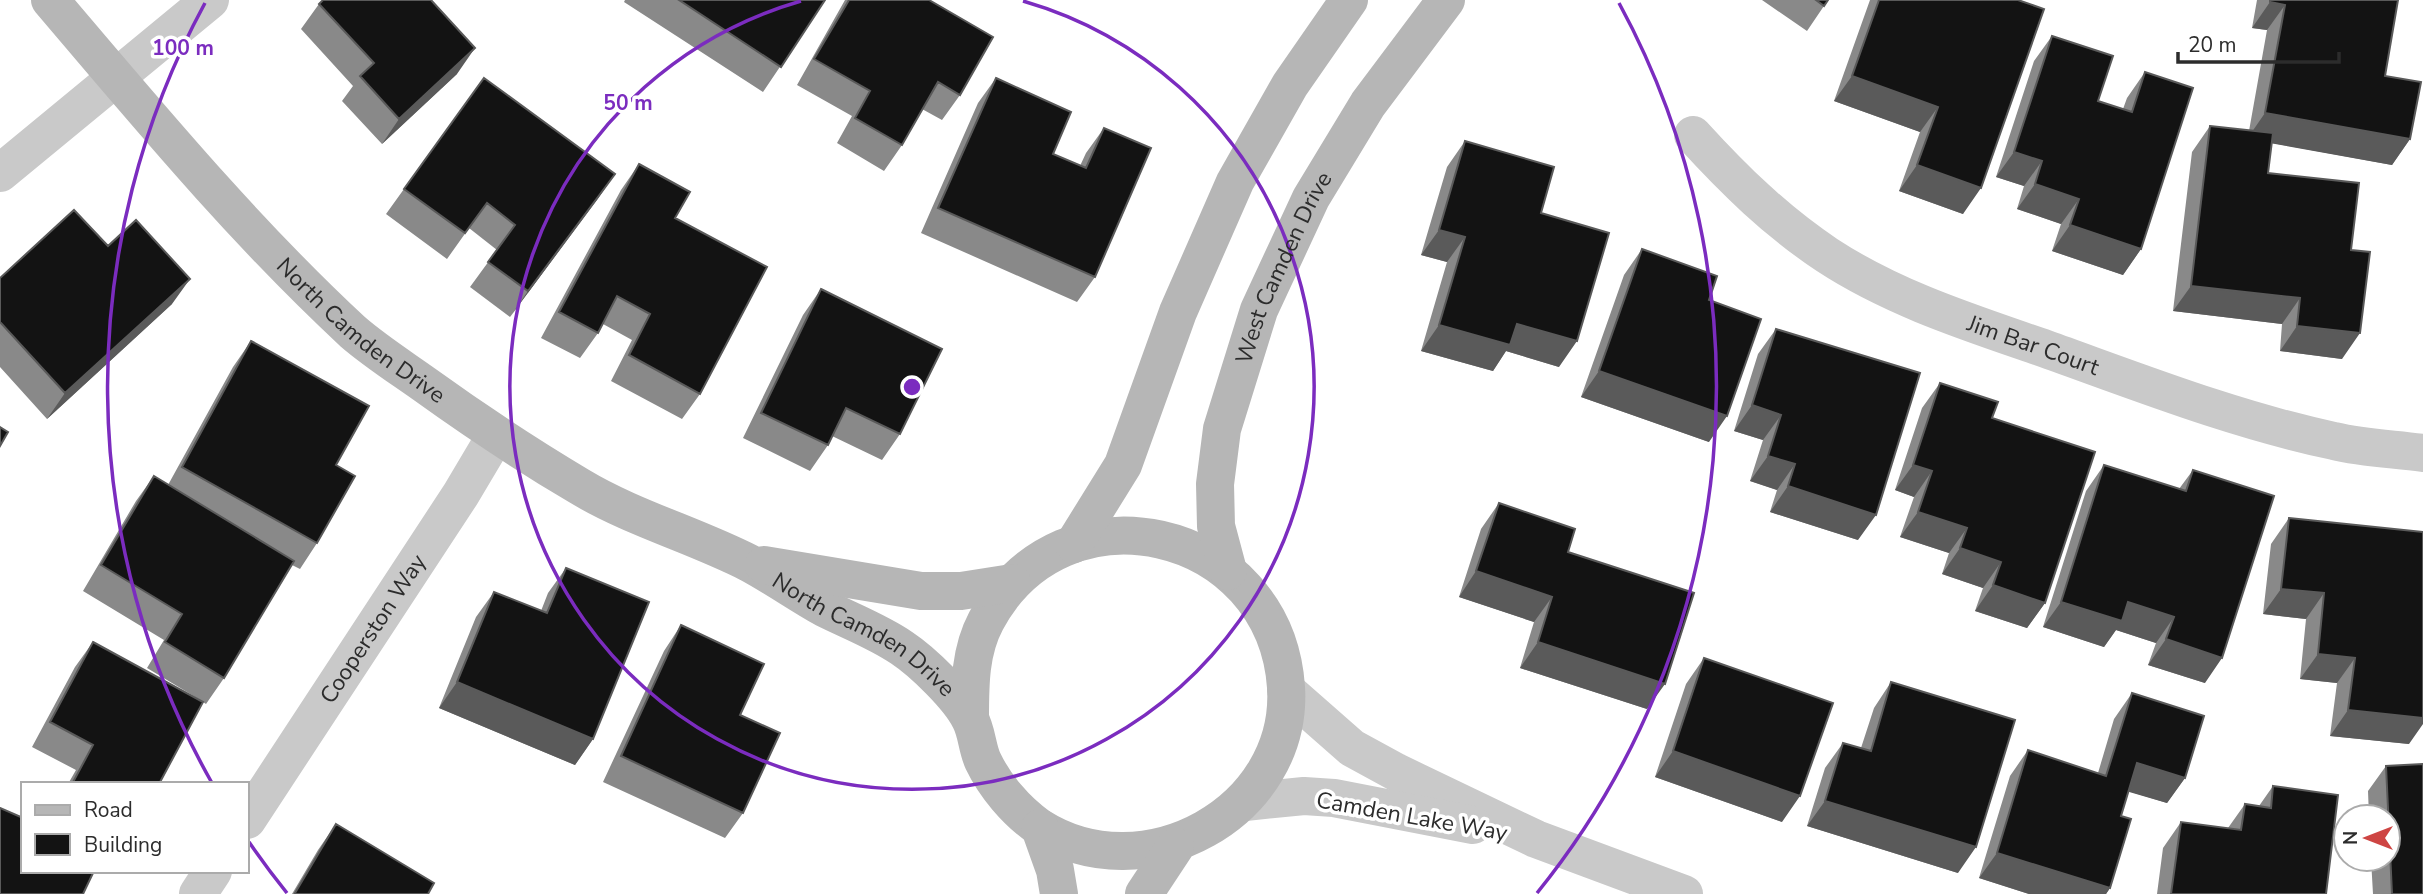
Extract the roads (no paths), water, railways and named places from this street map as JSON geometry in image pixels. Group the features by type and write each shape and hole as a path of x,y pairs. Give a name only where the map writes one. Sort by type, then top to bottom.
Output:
{"street":[{"name":"North Camden Drive","path":"50,0 244,225 358,336 496,435 587,491 748,563 820,605 901,647 929,671 970,717"},
{"path":"0,173 210,0"},
{"path":"1074,544 1123,465 1178,312 1235,182 1290,85 1349,0"},
{"name":"West Camden Drive","path":"1228,571 1216,526 1215,484 1222,429 1259,310 1326,175 1368,104 1447,0"},
{"name":"Jim Bar Court","path":"1693,135 1733,179 1779,220 1828,256 1904,296 2226,413 2335,442 2423,453"},
{"name":"Cooperston Way","path":"248,818 496,435"},
{"path":"1114,534 1155,537 1194,548 1228,571 1259,604 1279,645 1286,690 1283,730 1269,768 1245,802 1201,836 1175,847 1141,853 1105,852 1072,844 1040,828 1007,798 983,761 970,717 971,669 985,623 1012,583 1041,560 1074,544 1114,534"},
{"name":"North Camden Drive","path":"748,563 921,591 961,591 1012,583"},
{"name":"Camden Lake Way","path":"1286,690 1352,748 1396,772 1536,839 1684,894"},
{"name":"Camden Lake Way","path":"1245,802 1304,796 1334,798 1536,839"},
{"path":"1040,828 1055,870 1059,894"},
{"path":"1144,894 1175,847"},
{"path":"198,894 212,873"}]}
